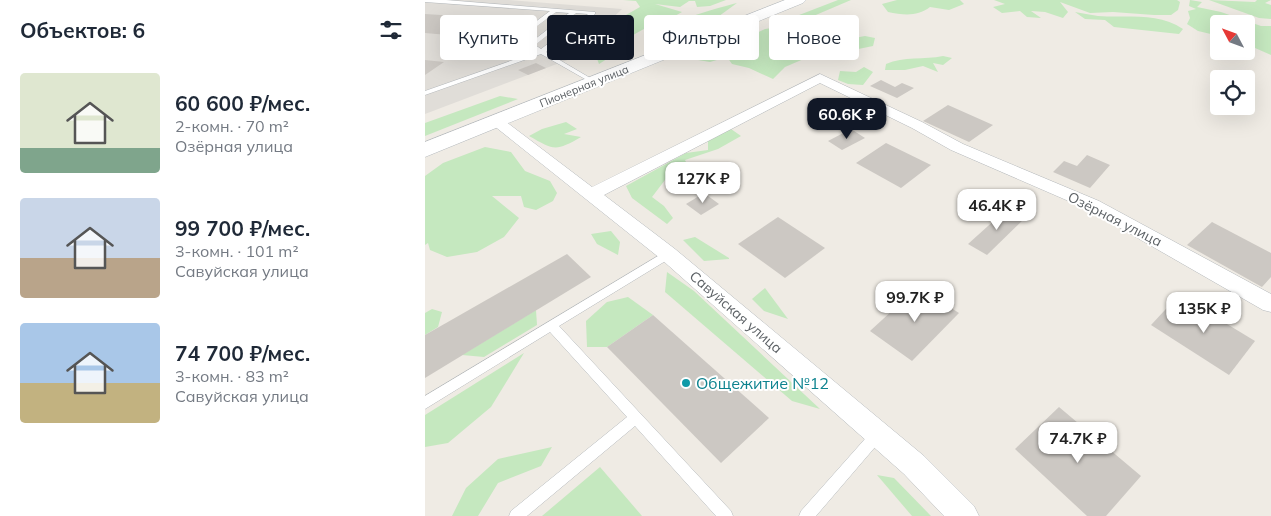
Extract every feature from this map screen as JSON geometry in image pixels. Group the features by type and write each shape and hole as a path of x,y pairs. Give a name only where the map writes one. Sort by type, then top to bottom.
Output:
{"main road":[{"name":"Пионерная улица","path":"425,150 798,0"}],"street":[{"name":"Озёрная улица","path":"589,195 820,78 917,125 957,147 1093,205 1271,304"},
{"name":"Савуйская улица","path":"497,121 589,195 668,254 914,465 964,516"}],"lane":[{"path":"425,0 593,13 541,52 425,93"},
{"path":"537,23 555,10"},
{"path":"537,41 575,12"},
{"path":"537,50 594,82"},
{"path":"425,403 668,254"},
{"path":"551,325 726,516"},
{"path":"516,516 636,418"},
{"path":"806,516 878,434"}],"shaded area":[{"path":"425,0 509,0 622,9 616,15 547,15 547,60 567,60 425,114"}],"green space":[{"path":"623,0 726,0 710,6 697,7 695,1 689,1 680,7 655,4 682,12 676,15 644,15 644,29 634,35 634,15 626,15 640,7 636,1"},
{"path":"838,0 851,0 816,15 799,15"},
{"path":"897,0 960,0 964,4 949,10 930,7 920,12 899,14 888,12 882,4"},
{"path":"994,0 1177,0 1180,2 1178,10 1171,15 1154,15 1113,12 1090,13 1060,2 1068,12 1063,18 1045,12 1031,11 1041,18 1027,17 1020,11 1002,13 993,7 1005,4"},
{"path":"1190,0 1202,2 1197,7 1230,15 1210,15 1210,34 1198,31 1187,24 1190,18 1188,11 1196,9 1189,6"},
{"path":"1209,0 1255,2 1257,0 1271,0 1265,3 1271,5 1271,19 1251,15"},
{"path":"737,3 720,15 696,15"},
{"path":"1075,12 1098,16 1153,18 1163,20 1183,29 1179,34 1114,27 1105,20 1085,19"},
{"path":"1255,24 1271,26 1271,55 1255,48"},
{"path":"769,28 769,60 801,60 785,67 773,79 749,68 732,64 729,60 759,60 759,32"},
{"path":"859,37 875,38 873,46 859,49"},
{"path":"943,56 952,58 943,65 933,63 938,72 923,66 905,70 885,70 886,64 893,62"},
{"path":"698,60 717,60 710,62"},
{"path":"864,67 873,72 863,85 848,84 838,80 840,71 856,72"},
{"path":"500,96 518,99 425,136 425,123"},
{"path":"566,122 577,129 564,134 581,137 560,147 544,144 529,136 542,129"},
{"path":"731,129 741,136 718,149 685,160 691,172 668,176 652,197 664,206 673,218 667,224 632,198 626,186 686,153 708,150 708,141"},
{"path":"485,147 511,152 525,171 550,181 557,193 553,201 536,210 524,207 521,196 492,196 519,218 504,237 477,252 447,257 430,250 428,243 425,245 425,176 443,163"},
{"path":"611,231 620,242 618,255 597,244 591,234"},
{"path":"695,237 729,259 704,261 683,240"},
{"path":"667,272 694,291 820,409 792,401 665,292"},
{"path":"765,288 788,319 764,311 752,299"},
{"path":"628,297 653,315 607,347 587,347 586,321 607,302"},
{"path":"432,309 442,312 438,327 425,335 425,313"},
{"path":"536,310 537,325 484,357 462,355"},
{"path":"524,353 491,407 448,443 425,447 425,415"},
{"path":"552,447 541,466 498,483 478,516 452,516 466,488 498,459"},
{"path":"600,467 642,516 542,516"},
{"path":"877,475 894,478 931,516 912,516"}],"building":[{"path":"425,14 440,15 440,34 425,33"},
{"path":"425,60 444,62 425,75"},
{"path":"536,63 546,68 528,75 518,70"},
{"path":"881,80 895,87 902,83 914,88 897,98 870,86"},
{"path":"948,105 993,125 969,142 923,121"},
{"path":"851,129 865,138 842,150 828,141"},
{"path":"886,143 931,165 901,188 856,163"},
{"path":"1087,155 1110,165 1090,188 1053,172 1064,161 1077,166"},
{"path":"704,193 719,204 701,215 686,204"},
{"path":"1008,208 1026,217 987,255 968,244"},
{"path":"778,217 825,248 785,278 738,244"},
{"path":"1212,222 1271,253 1271,277 1262,287 1187,245"},
{"path":"567,254 591,277 425,378 425,335"},
{"path":"918,287 959,313 912,361 870,331"},
{"path":"1179,295 1255,341 1229,375 1151,325"},
{"name":"Общежитие №12","path":"653,315 769,418 721,463 607,347"},
{"path":"1059,407 1141,476 1106,516 1087,516 1015,449"}],"place":[{"name":"Общежитие №12","path":"686,383"}]}
